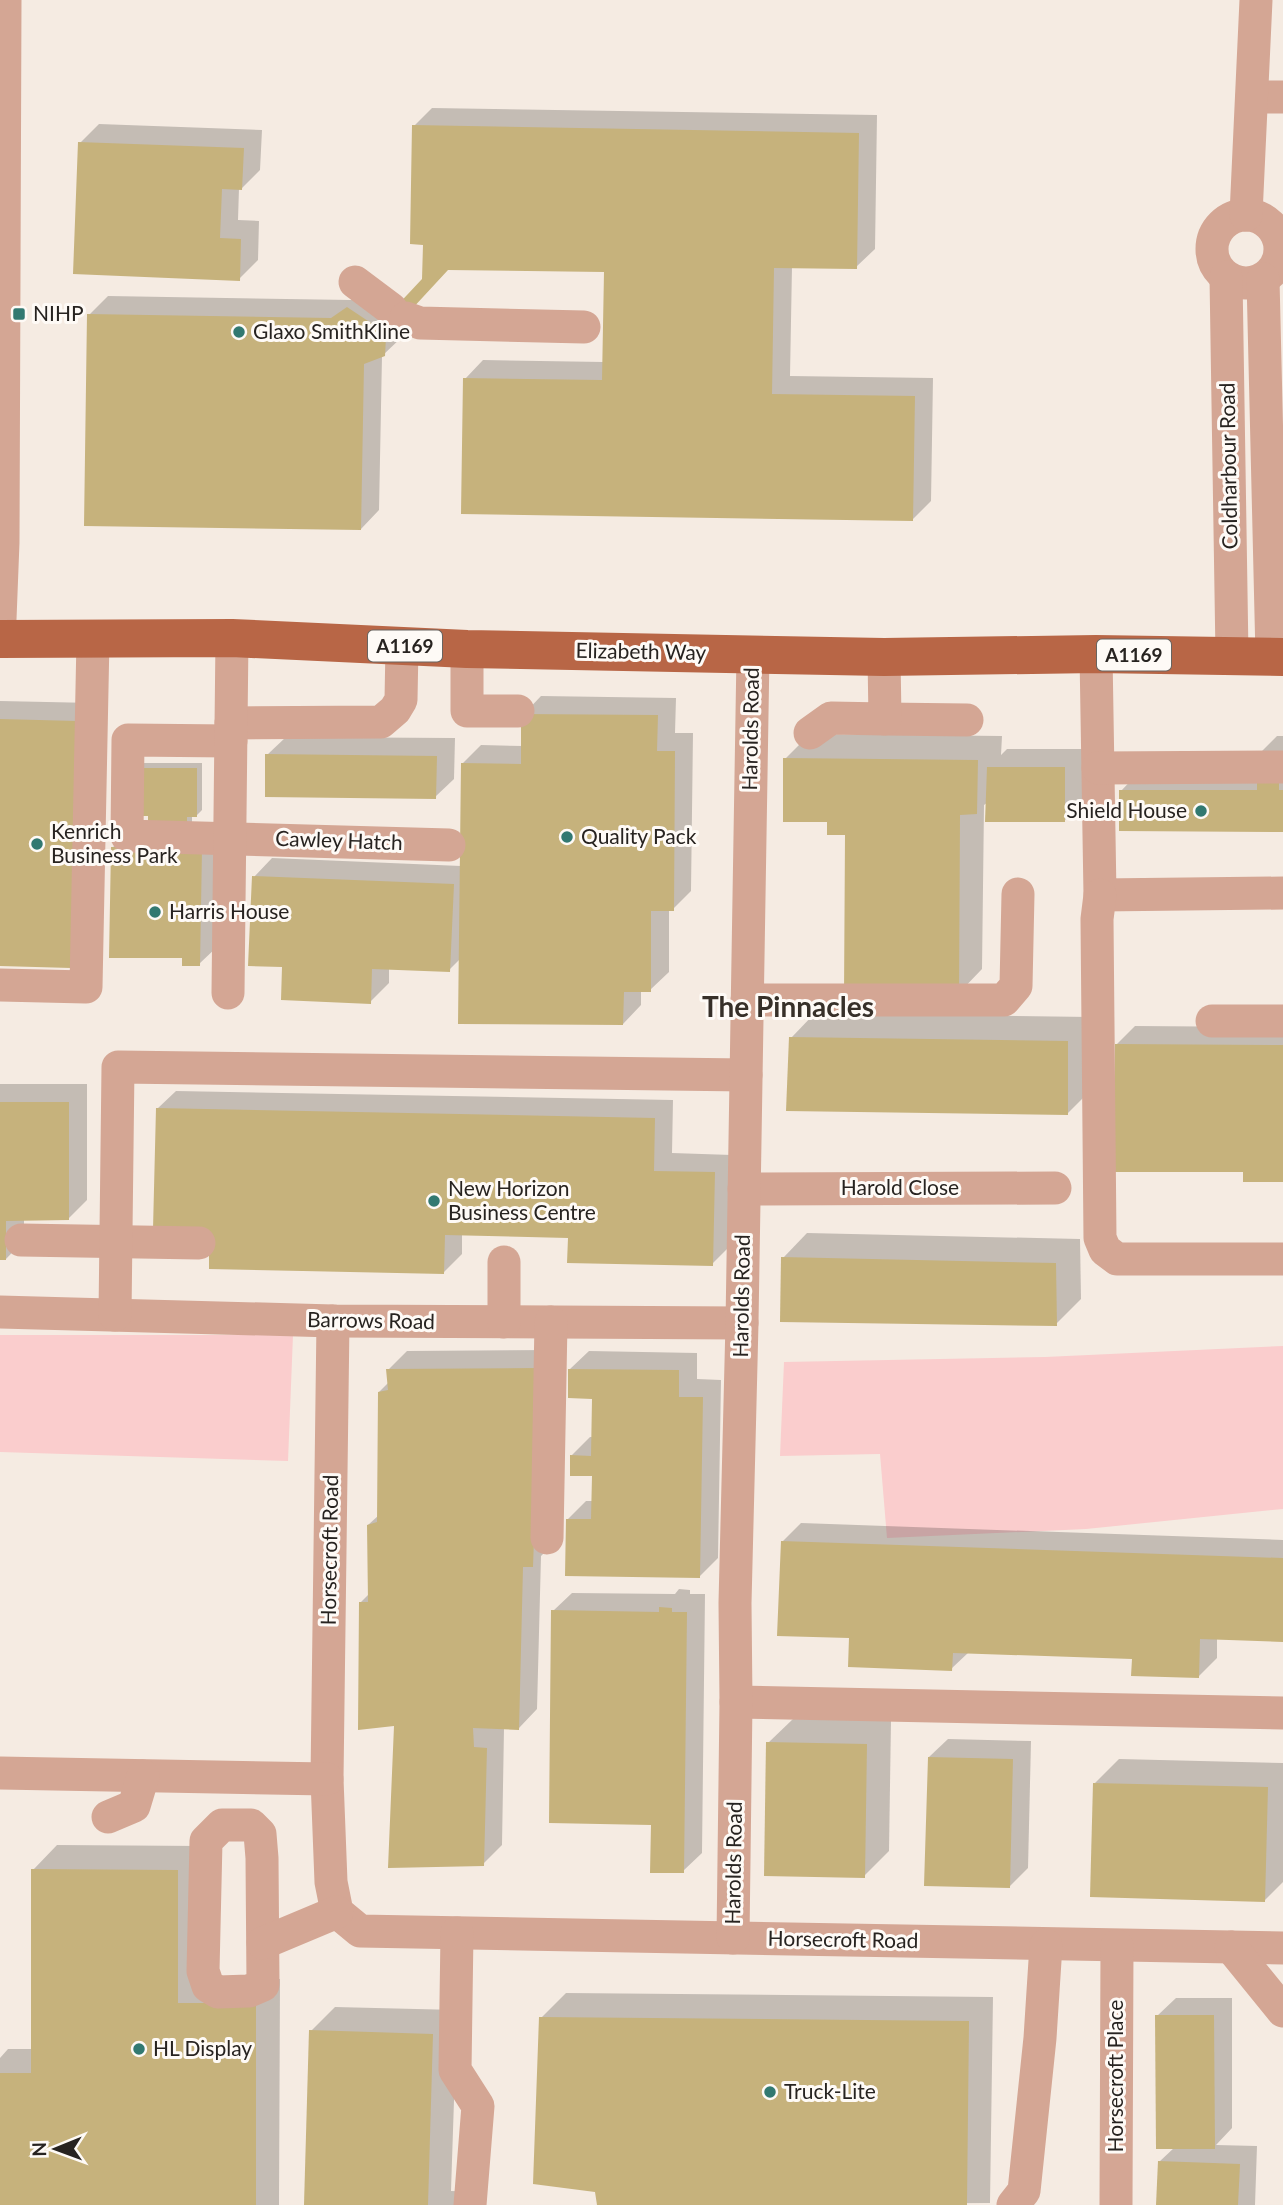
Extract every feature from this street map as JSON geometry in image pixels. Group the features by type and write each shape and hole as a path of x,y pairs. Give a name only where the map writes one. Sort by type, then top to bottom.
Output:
{"main road":[{"name":"Elizabeth Way","path":"0,639 232,638 467,649 884,657 1096,654 1277,656"}],"street":[{"path":"0,619 3,542 5,0"},
{"path":"1226,277 1244,284 1263,279 1276,267 1282,250 1279,239 1266,221 1246,215 1267,97 1256,0"},
{"name":"Coldharbour Road","path":"1232,655 1226,277 1214,262 1213,242 1217,231 1225,222 1246,215"},
{"name":"Coldharbour Road","path":"1263,279 1269,544 1277,656"},
{"path":"355,282 398,313 419,323 584,327"},
{"name":"Coldharbour Road","path":"1269,544 1283,599"},
{"path":"228,993 232,638"},
{"path":"0,985 86,986 93,639"},
{"path":"231,732 381,722 395,710 401,700 402,646"},
{"path":"467,649 467,711 518,711"},
{"name":"Harolds Road","path":"733,1938 735,1603 753,654"},
{"path":"1096,654 1100,895 1097,919 1100,1238 1105,1250 1117,1259 1283,1259"},
{"path":"884,657 885,719"},
{"path":"810,733 831,718 967,720"},
{"name":"Cawley Hatch","path":"231,732 128,740 127,836 449,845"},
{"path":"1098,768 1283,767"},
{"path":"1100,895 1283,893"},
{"path":"747,1000 1004,1000 1016,986 1018,894"},
{"path":"1212,1021 1283,1021"},
{"path":"115,1315 118,1067 746,1075"},
{"name":"Harold Close","path":"744,1189 1055,1188"},
{"path":"20,1240 199,1243"},
{"path":"504,1262 504,1322"},
{"name":"Barrows Road","path":"0,1312 332,1321 742,1323"},
{"name":"Horsecroft Road","path":"332,1321 327,1779 331,1882 337,1912 360,1931 1281,1948"},
{"path":"547,1538 551,1322"},
{"path":"736,1702 1283,1713"},
{"path":"0,1773 327,1779"},
{"path":"108,1817 134,1806 143,1776"},
{"path":"222,1825 251,1825 260,1834 263,1943 263,1985 249,1991 218,1992 208,1986 203,1971 206,1841 212,1832 222,1825"},
{"path":"263,1943 337,1912"},
{"path":"457,1933 456,2070 478,2106 470,2205"},
{"path":"1013,2205 1024,2191 1040,2038 1046,1945"},
{"name":"Horsecroft Place","path":"1116,2205 1117,1946"},
{"path":"1231,1947 1283,2011"}],"shaded area":[{"path":"0,1335 293,1335 288,1461 0,1452"},
{"path":"1283,1346 1283,1509 1086,1529 887,1538 880,1454 780,1456 784,1362 1045,1357"}],"building":[{"name":"Glaxo SmithKline","path":"412,125 859,133 857,269 774,268 772,394 915,396 913,521 461,514 463,378 602,380 604,272 448,270 386,337 385,356 364,364 361,530 84,526 87,314 331,318 347,307 377,327 422,279 423,245 410,244"},
{"path":"78,142 244,148 242,190 222,189 220,238 241,239 240,281 73,274"},
{"name":"Quality Pack","path":"521,714 658,715 657,751 675,751 674,911 651,911 651,992 624,992 623,1025 458,1024 461,763 521,764"},
{"name":"Kenrich Business Park","path":"0,719 77,721 71,968 0,966"},
{"name":"Shield House","path":"1257,753 1279,754 1279,790 1283,790 1283,832 1119,831 1119,790 1257,790"},
{"path":"265,754 437,756 436,799 265,797"},
{"path":"783,758 978,760 977,814 960,815 959,996 844,995 845,835 827,835 827,822 783,822"},
{"path":"987,767 1065,767 1065,822 985,822"},
{"path":"133,768 197,768 197,817 187,817 187,848 202,849 200,966 182,966 182,958 109,958 111,847 148,847 148,816 133,816"},
{"path":"252,876 454,884 450,972 372,969 371,1004 281,1000 282,967 248,966"},
{"path":"789,1037 1068,1041 1068,1115 786,1111"},
{"path":"1115,1044 1283,1045 1283,1182 1243,1182 1243,1172 1114,1172"},
{"path":"0,1102 69,1102 69,1220 6,1221 6,1260 0,1260"},
{"name":"New Horizon Business Centre","path":"156,1108 655,1118 654,1171 715,1172 713,1266 567,1263 568,1238 445,1235 444,1274 209,1269 209,1230 153,1229"},
{"path":"781,1257 1056,1263 1057,1326 780,1322"},
{"path":"540,1368 533,1567 523,1567 519,1730 473,1728 474,1747 487,1748 484,1866 388,1868 394,1726 358,1730 359,1602 368,1602 367,1525 377,1522 378,1392 388,1390 386,1369"},
{"path":"568,1369 679,1370 679,1397 703,1397 700,1578 565,1576 566,1519 591,1519 592,1476 570,1476 570,1455 591,1456 592,1399 568,1398"},
{"path":"781,1541 1283,1558 1283,1642 1200,1639 1199,1678 1131,1676 1132,1659 953,1653 952,1671 848,1667 849,1638 777,1636"},
{"path":"659,1607 672,1608 672,1612 687,1612 684,1873 650,1873 651,1825 549,1823 551,1610 659,1612"},
{"path":"766,1742 867,1744 865,1878 764,1876"},
{"path":"928,1757 1013,1759 1010,1888 924,1886"},
{"path":"1093,1783 1268,1787 1265,1902 1090,1897"},
{"path":"31,1869 178,1870 178,2003 256,2003 256,2205 0,2205 0,2073 31,2073"},
{"path":"1155,2015 1214,2015 1215,2149 1156,2149"},
{"path":"539,2017 969,2021 967,2205 597,2205 595,2192 533,2184"},
{"path":"309,2030 433,2034 428,2205 304,2205"},
{"path":"1158,2161 1240,2164 1238,2205 1156,2205"}],"place":[{"name":"NIHP","path":"19,314"},
{"name":"Glaxo SmithKline","path":"239,332"},
{"name":"Shield House","path":"1201,811"},
{"name":"Quality Pack","path":"567,837"},
{"name":"Kenrich Business Park","path":"37,844"},
{"name":"Harris House","path":"155,912"},
{"name":"New Horizon Business Centre","path":"434,1201"},
{"name":"HL Display","path":"139,2049"},
{"name":"Truck-Lite","path":"770,2092"}],"district":[{"name":"The Pinnacles","path":"788,1007"}]}
